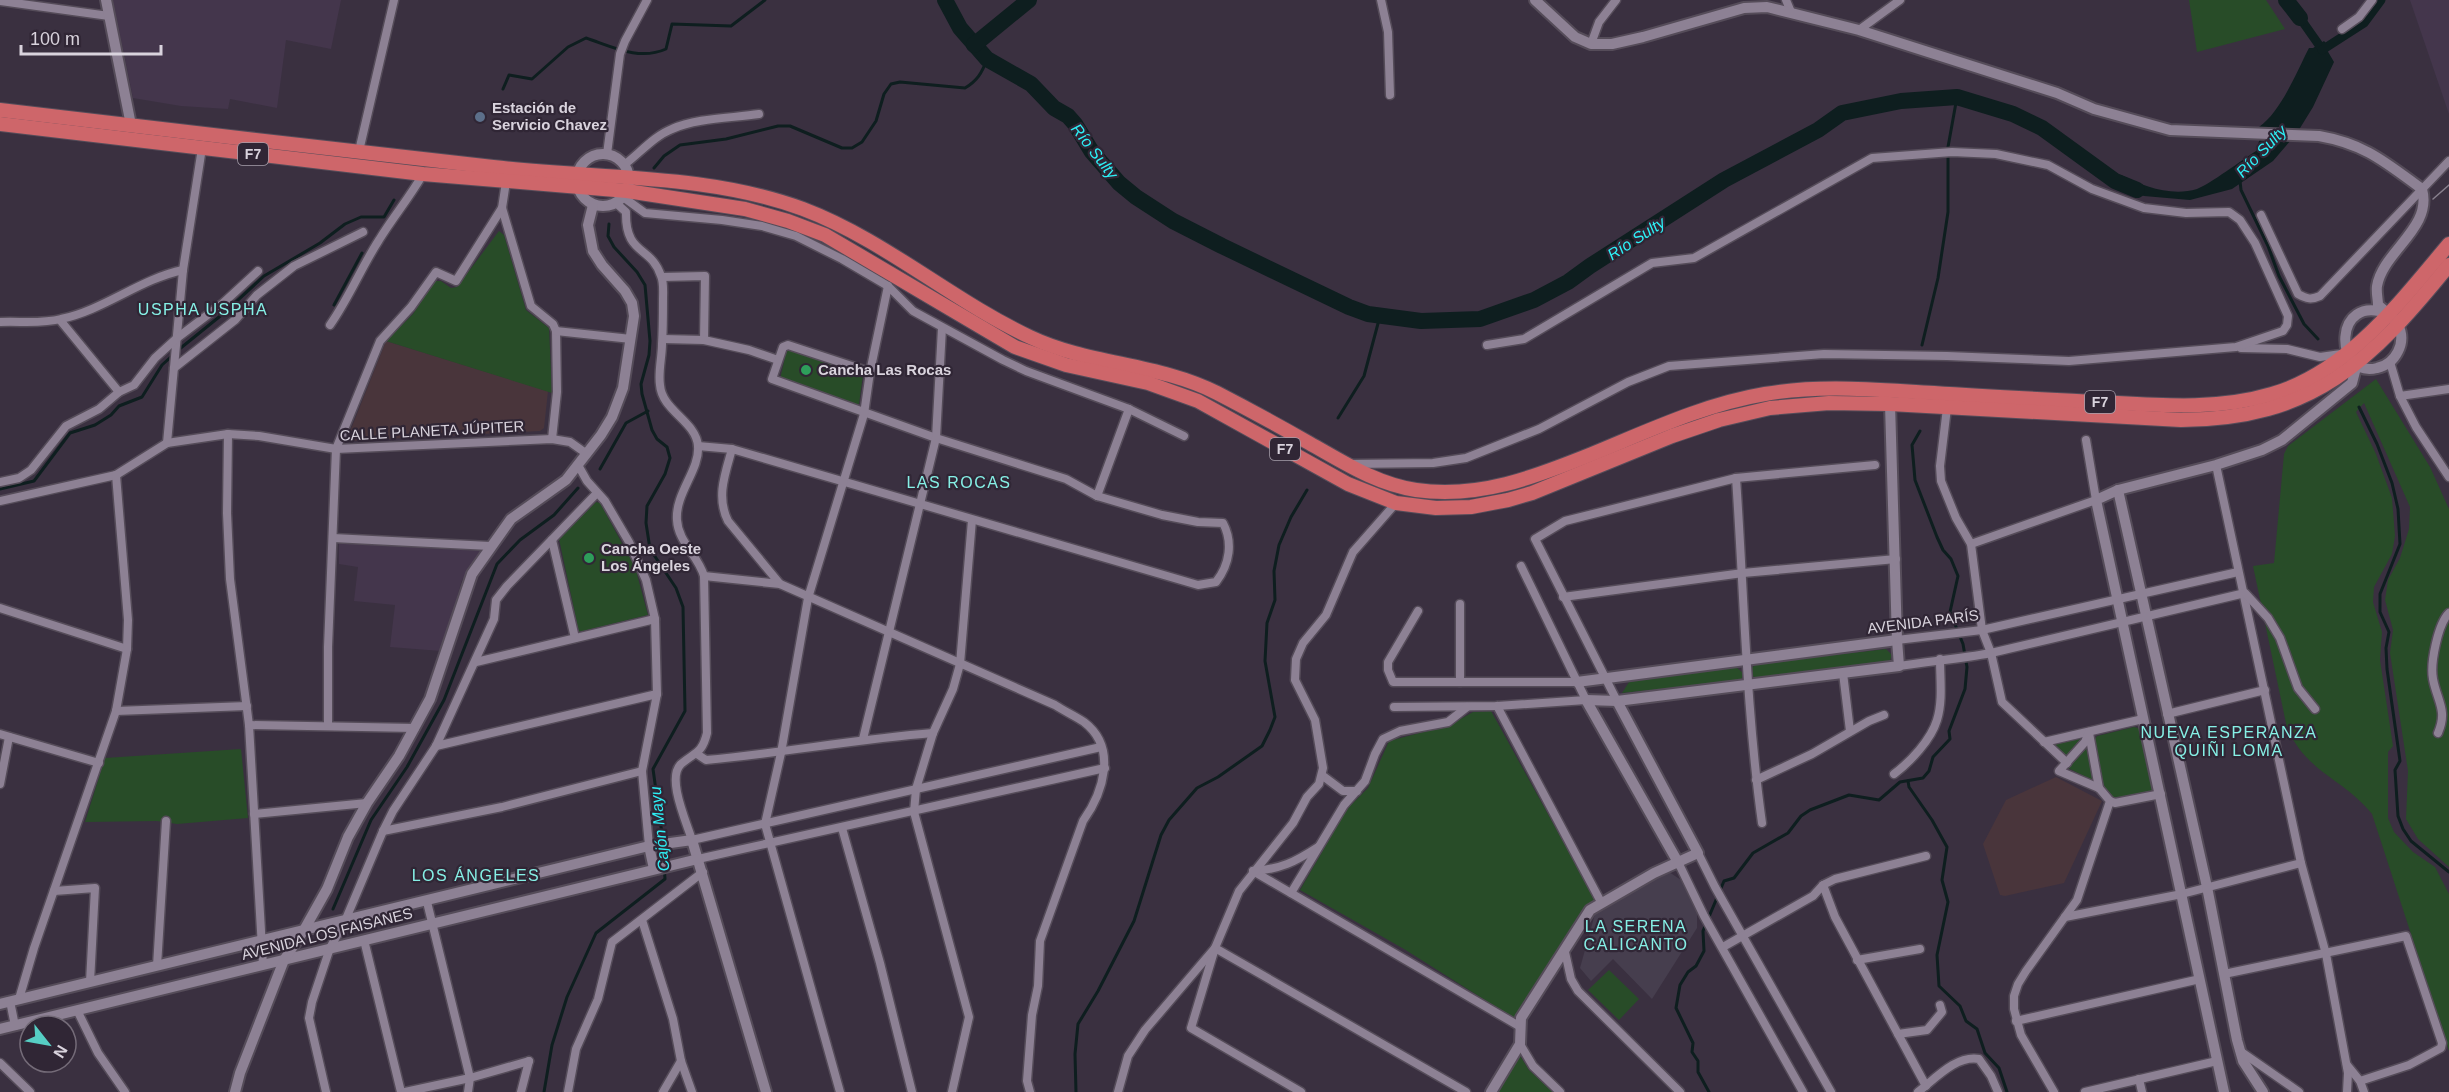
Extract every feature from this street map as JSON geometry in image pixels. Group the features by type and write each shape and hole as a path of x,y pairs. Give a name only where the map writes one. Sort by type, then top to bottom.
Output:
{"highway":[{"name":"F7","path":"0,110 499,168 624,187 745,209 788,220 825,235 1015,347 1046,359 1148,383 1198,401 1348,484 1396,503 1436,508 1472,507 1532,493 1672,436 1719,420 1770,408 1829,403 1890,404 2208,420 2251,414 2286,404 2322,387 2357,364 2398,326 2449,265"},
{"name":"F7","path":"0,124 423,174 506,182 577,180"},
{"name":"F7","path":"624,187 743,193 807,211 872,241 982,310 1038,341 1179,376 1221,395 1382,481 1409,489 1438,492 1472,491 1504,486 1542,474 1665,425 1739,399 1767,393 1813,388 1872,389 2159,406 2210,405 2250,400 2278,393 2309,378 2347,353 2388,314 2449,244"}],"street":[{"path":"105,0 131,125"},
{"path":"359,151 394,0"},
{"path":"607,154 620,54 647,0"},
{"path":"1381,0 1388,32 1390,95"},
{"path":"1535,0 1568,31 1591,44 1612,44 1643,37 1744,8 1767,7 1791,12 1858,30 2057,93 2094,110 2131,121 2170,130 2319,136 2341,140 2368,150 2422,189"},
{"path":"1591,44 1599,22 1616,0"},
{"path":"1786,0 1791,12"},
{"path":"1858,30 1900,0"},
{"path":"2342,29 2359,17 2372,0"},
{"path":"0,1 109,16"},
{"path":"759,114 687,124 672,129 651,142 624,187 604,207 593,205 582,196 577,180 582,163 589,157 607,154 618,159 624,187 628,238 648,256 662,277 663,339 660,386 663,396 694,433 698,446 697,457 678,501 676,518 678,531 684,543 698,559 704,576 707,733 704,745 697,754 680,765 675,773 675,784 703,872 766,1092"},
{"path":"167,443 183,270 202,148"},
{"path":"1487,345 1524,339 1652,263 1694,258 1872,158 1952,152 1996,154 2048,165 2092,189 2144,208 2186,213 2229,212 2240,220 2254,243 2288,316 2283,332 2236,347"},
{"path":"2261,215 2298,294 2312,299 2320,296 2449,161"},
{"path":"330,325 343,307 352,285 379,239 423,174"},
{"path":"328,725 328,647 336,449 380,341 411,307 436,272 456,281 502,208 506,182"},
{"path":"624,187 645,213 762,226 796,236 888,286 914,311 942,328 1026,371 1129,409 1184,436"},
{"path":"2388,314 2370,310 2353,318 2344,333 2347,353 2357,364 2367,369 2376,369 2390,362 2397,354 2401,344 2398,326 2388,314 2378,305 2377,286 2383,272 2403,244 2422,210 2422,189"},
{"path":"235,1092 240,1073 284,960 327,889 348,837 367,803 415,728 430,699 472,574 511,519 566,480 612,417 623,388 634,316 632,303 625,291 593,251 588,225 593,205"},
{"path":"502,208 531,306 553,324 556,331 557,392 552,439"},
{"path":"174,368 235,320 257,295 294,266 363,232"},
{"path":"0,322 60,320 105,303 166,273 183,270"},
{"path":"0,482 18,478 31,470 66,426 99,409 119,392 134,385 155,358 222,304 258,271"},
{"path":"662,277 705,276 704,340"},
{"path":"840,1092 765,824 782,753 808,598 864,414 870,372 888,286"},
{"path":"60,320 119,392"},
{"path":"863,739 936,438 942,328"},
{"path":"556,331 631,339"},
{"path":"663,339 704,340 749,350 778,360"},
{"path":"698,446 732,449 1198,585 1216,582 1225,570 1229,535 1223,523 1198,522 1162,515 1097,496 1066,479 864,414 772,380 783,347 788,345 870,372"},
{"path":"1347,464 1433,463 1466,458 1539,429 1628,382 1669,366 1824,354 2069,361 2236,347 2287,349 2320,357 2347,353"},
{"path":"2390,362 2400,396 2416,427 2449,477"},
{"path":"1971,544 2096,500 2118,490 2216,465 2262,450 2282,440 2352,383 2357,364"},
{"path":"2400,396 2449,389"},
{"path":"1890,404 1896,559 1896,640 1899,666"},
{"path":"1947,408 1940,466 1941,481 1956,518 1971,544 1982,630 1991,653 2002,702 2067,762"},
{"path":"1097,496 1129,409"},
{"path":"228,434 227,513 230,579 249,725 263,965"},
{"name":"CALLE PLANETA JÚPITER","path":"0,501 116,475 167,443 228,434 259,435 336,449 552,439 570,442 587,454"},
{"path":"2086,440 2122,623 2224,1092"},
{"path":"732,449 721,496 723,511 728,521 780,584"},
{"path":"578,465 597,493 606,501 646,580 654,619 657,694 642,771 661,867"},
{"path":"1830,1092 1715,887 1535,539 1565,521 1736,478 1875,465"},
{"path":"2216,465 2301,863 2326,954 2349,1083 2347,1092"},
{"path":"15,1026 10,1001 34,948 116,711 127,649 128,620 116,475"},
{"path":"1736,478 1743,573 1745,660 1762,823"},
{"path":"2118,490 2207,886 2240,1051 2243,1061 2263,1092"},
{"path":"326,1092 309,1018 312,1002 330,948 345,921 382,831 436,746 494,619 496,600 528,562 597,493"},
{"path":"1301,1092 1191,1028 1215,948 1239,891 1293,823 1302,804 1323,776 1314,720 1295,680 1296,659 1303,643 1326,615 1353,552 1396,503"},
{"path":"952,1092 969,1017 914,812 916,789 933,733 953,689 960,664 972,520"},
{"path":"333,538 490,546"},
{"path":"552,540 575,638"},
{"path":"1563,597 1743,573 1896,559"},
{"path":"1521,566 1576,682 1679,864 1704,916 1724,947 1803,1092"},
{"name":"AVENIDA PARÍS","path":"1576,682 1896,640 1953,635 2238,572"},
{"path":"704,576 780,584 1055,705 1085,723 1101,747 1105,768 1102,785 1094,805 1083,821 1040,941 1038,986 1032,1015 1027,1081 1030,1092"},
{"path":"1394,707 1497,706 1586,700 1617,701 1940,659 1959,659 2146,618 2245,593"},
{"path":"2245,593 2268,618 2280,638 2298,688 2315,709"},
{"path":"1460,604 1460,681"},
{"path":"0,608 127,649"},
{"path":"1418,610 1388,662 1388,670 1393,682 1576,682"},
{"path":"2438,733 2443,721 2442,705 2433,679 2432,663 2438,638 2449,612"},
{"path":"476,662 654,619"},
{"path":"1894,774 1904,766 1931,733 1937,722 1940,700 1940,659"},
{"path":"1843,673 1850,731"},
{"path":"2167,714 2265,690"},
{"path":"436,746 657,694"},
{"path":"116,711 247,706"},
{"path":"1291,893 1344,805 1365,781 1383,740 1400,731 1448,722 1467,706"},
{"path":"1497,706 1601,902"},
{"path":"1756,780 1812,754 1850,731 1884,715"},
{"path":"2044,742 2143,719"},
{"path":"249,725 415,728"},
{"path":"2089,732 2085,742 2059,771 2100,788"},
{"path":"2089,732 2100,788 2110,801 2115,803 2161,794"},
{"path":"697,754 706,760 782,753 863,739 933,733"},
{"path":"0,784 4,735 99,763"},
{"path":"692,840 1101,747"},
{"path":"698,859 1105,768"},
{"path":"382,831 502,807 642,771"},
{"path":"1323,776 1343,791 1357,791"},
{"path":"2054,1092 2021,1035 2016,1021 2014,996 2018,984 2065,918 2082,889 2086,869 2110,801"},
{"path":"254,813 367,803"},
{"path":"157,966 166,821"},
{"path":"842,828 880,963 912,1092"},
{"name":"AVENIDA LOS FAISANES","path":"10,1001 658,845 692,840"},
{"path":"1252,872 1276,869 1294,862 1322,844"},
{"path":"1560,1092 1533,1066 1520,1044 1521,1018 1590,910 1654,873 1679,864 1698,853"},
{"path":"1724,947 1813,896 1822,885 1835,879 1926,856"},
{"name":"AVENIDA LOS FAISANES","path":"0,1029 698,859"},
{"path":"2065,918 2182,894 2301,863"},
{"path":"568,1092 576,1049 598,999 612,942 703,872"},
{"path":"1252,872 1519,1026"},
{"path":"1822,885 1857,960 1926,1086"},
{"path":"54,891 95,888 90,982"},
{"path":"427,902 470,1078 468,1092"},
{"path":"642,920 673,1019 681,1060 692,1092"},
{"path":"2224,975 2406,936 2442,1043 2437,1051 2409,1065 2360,1081"},
{"path":"364,940 403,1092 470,1078 529,1061 521,1092"},
{"path":"1118,1092 1128,1056 1144,1030 1215,948"},
{"path":"1215,948 1466,1092"},
{"path":"1857,960 1920,949"},
{"path":"1565,952 1570,979 1578,991 1680,1092"},
{"path":"2016,1021 2200,978"},
{"path":"1898,1034 1927,1030 1942,1012 1940,1005"},
{"path":"78,1010 98,1053 125,1092"},
{"path":"1491,1092 1520,1044"},
{"path":"2240,1051 2299,1092"},
{"path":"2343,1057 2360,1081 2364,1092"},
{"path":"1918,1092 1951,1066 1961,1060 1972,1058 1979,1059 1991,1076 1998,1092"},
{"path":"663,1092 681,1060"},
{"path":"2085,1092 2217,1061"},
{"path":"0,1063 30,1092"},
{"path":"2139,1079 2142,1092"}],"shaded area":[{"path":"113,0 341,0 331,49 286,40 277,108 230,99 228,109 181,106 133,98"},
{"path":"2410,0 2449,0 2449,114"},
{"path":"386,341 548,391 544,428 540,431 348,441"},
{"path":"339,543 482,551 462,580 441,651 390,647 395,605 354,601 358,567 339,564"},
{"path":"2056,777 2102,801 2064,883 2005,896 2000,895 1983,844 2006,800"},
{"path":"1669,872 1681,880 1697,910 1697,928 1652,999 1613,959 1591,981 1580,968 1595,914"}],"green space":[{"path":"2189,0 2266,0 2285,29 2197,52"},
{"path":"499,231 504,235 526,310 549,328 552,393 386,341 413,314 435,281 441,281 451,288 457,287"},
{"path":"789,349 862,373 859,404 856,405 780,379"},
{"path":"2376,379 2430,467 2449,509 2449,867 2418,839 2406,819 2408,771 2390,653 2393,630 2385,600 2388,580 2400,558 2409,529 2410,507 2364,403 2356,412 2376,454 2392,498 2395,536 2392,554 2374,587 2373,602 2382,632 2380,660 2393,746 2388,752 2388,818 2394,832 2413,852 2435,867 2449,894 2449,1051 2372,814 2361,802 2305,756 2287,728 2253,566 2274,563 2284,454 2288,446"},
{"path":"596,502 600,503 635,567 648,615 579,632 559,539"},
{"path":"1886,649 1892,655 1889,663 1756,678 1751,675 1751,668 1757,664"},
{"path":"1736,667 1743,673 1742,678 1737,681 1622,693 1629,682"},
{"path":"1491,711 1596,901 1578,916 1552,964 1515,1019 1404,949 1300,890 1347,809 1368,788 1389,741 1450,725 1473,712"},
{"path":"2134,727 2142,729 2156,788 2153,791 2115,799 2104,790 2094,740 2097,736"},
{"path":"2082,737 2067,756 2052,743"},
{"path":"241,749 248,818 177,824 157,821 85,822 105,758"},
{"path":"2088,749 2094,779 2092,780 2068,768 2083,750"},
{"path":"1609,970 1639,999 1619,1020 1588,990"},
{"path":"1519,1054 1529,1070 1553,1092 1496,1092"}],"water":[{"name":"Río Sulty","path":"2324,41 2329,46 2327,50 2334,62 2313,107 2297,133 2273,161 2232,189 2190,200 2144,196 2115,187 2121,175 2138,183 2167,191 2197,189 2256,151 2261,135 2259,127 2281,101 2309,48"}],"waterway":[{"path":"503,89 509,75 532,79 568,47 586,38 616,49 646,54 656,52 666,49 672,24 731,26 765,0"},
{"name":"Río Sulty","path":"945,0 960,28 987,59 1031,84 1054,108 1068,116 1092,152 1119,183 1136,197 1173,221 1222,246 1368,314 1421,321 1480,319 1534,300 1568,282 1724,180 1818,130 1842,113 1901,101 1957,97 2013,114 2042,128 2115,181 2137,190"},
{"path":"974,45 1029,0"},
{"path":"2286,0 2300,18"},
{"path":"2322,50 2364,23 2381,0"},
{"path":"2300,18 2319,45"},
{"path":"654,168 664,156 680,145 726,139 778,126 790,126 842,148 852,148 862,142 876,121 884,94 891,84 900,82 965,88 979,76 987,59"},
{"path":"1948,147 1957,97"},
{"path":"1922,345 1938,278 1948,212 1948,157"},
{"path":"2240,181 2241,190 2268,246 2279,276 2304,324 2318,339"},
{"path":"177,351 224,313 264,276 320,243 345,224 361,217 384,217 394,200"},
{"path":"609,224 608,236 614,247 637,272 645,285 650,341 649,355 641,384 642,394 652,430 657,439 667,447 670,458 665,474 647,506 646,523 650,549 676,588 683,607 685,711 653,769 663,841"},
{"path":"334,305 362,253"},
{"path":"1338,418 1364,376 1380,316"},
{"path":"0,489 34,481 70,433 95,425 111,415 119,406 142,397 162,365 173,355"},
{"path":"2359,407 2392,483 2398,509 2400,544 2380,594 2380,612 2389,632 2386,648 2387,669 2400,761 2395,770 2398,816 2411,841 2449,872"},
{"path":"600,469 626,423 648,411"},
{"path":"1709,1092 1698,1072 1698,1061 1692,1052 1693,1043 1676,1008 1680,985 1688,972 1696,966 1704,951 1703,931 1724,881 1734,878 1753,853 1788,833 1801,816 1810,810 1849,795 1879,800 1900,782 1923,778 1929,771 1933,757 1950,739 1949,731 1965,689 1967,667 1963,644 1950,612 1958,576 1951,559 1943,550 1937,537 1915,480 1912,445 1920,431"},
{"path":"333,909 371,820 407,767 444,700 497,564 520,540 554,515 578,488"},
{"path":"1076,1092 1075,1054 1078,1024 1098,991 1134,921 1161,835 1169,820 1197,788 1218,777 1262,746 1275,717 1265,661 1267,623 1275,600 1274,571 1279,545 1291,517 1307,490"},
{"path":"1908,781 1909,787 1947,847 1942,880 1948,902 1937,955 1939,986 1960,1006 1966,1021 1977,1029 1985,1053 1999,1068 2007,1092"},
{"name":"Cajón Mayu","path":"544,1092 552,1045 567,997 596,933 665,879 663,848"}],"tram line":[{"path":"2433,199 2449,185"}],"place":[{"name":"Estación de Servicio Chavez","path":"480,117"},
{"name":"Cancha Las Rocas","path":"806,370"},
{"name":"Cancha Oeste Los Ángeles","path":"589,558"}],"district":[{"name":"USPHA USPHA","path":"203,309"},
{"name":"LAS ROCAS","path":"959,482"},
{"name":"NUEVA ESPERANZA QUIÑI LOMA","path":"2229,741"},
{"name":"LOS ÁNGELES","path":"476,875"},
{"name":"LA SERENA CALICANTO","path":"1636,935"}]}
